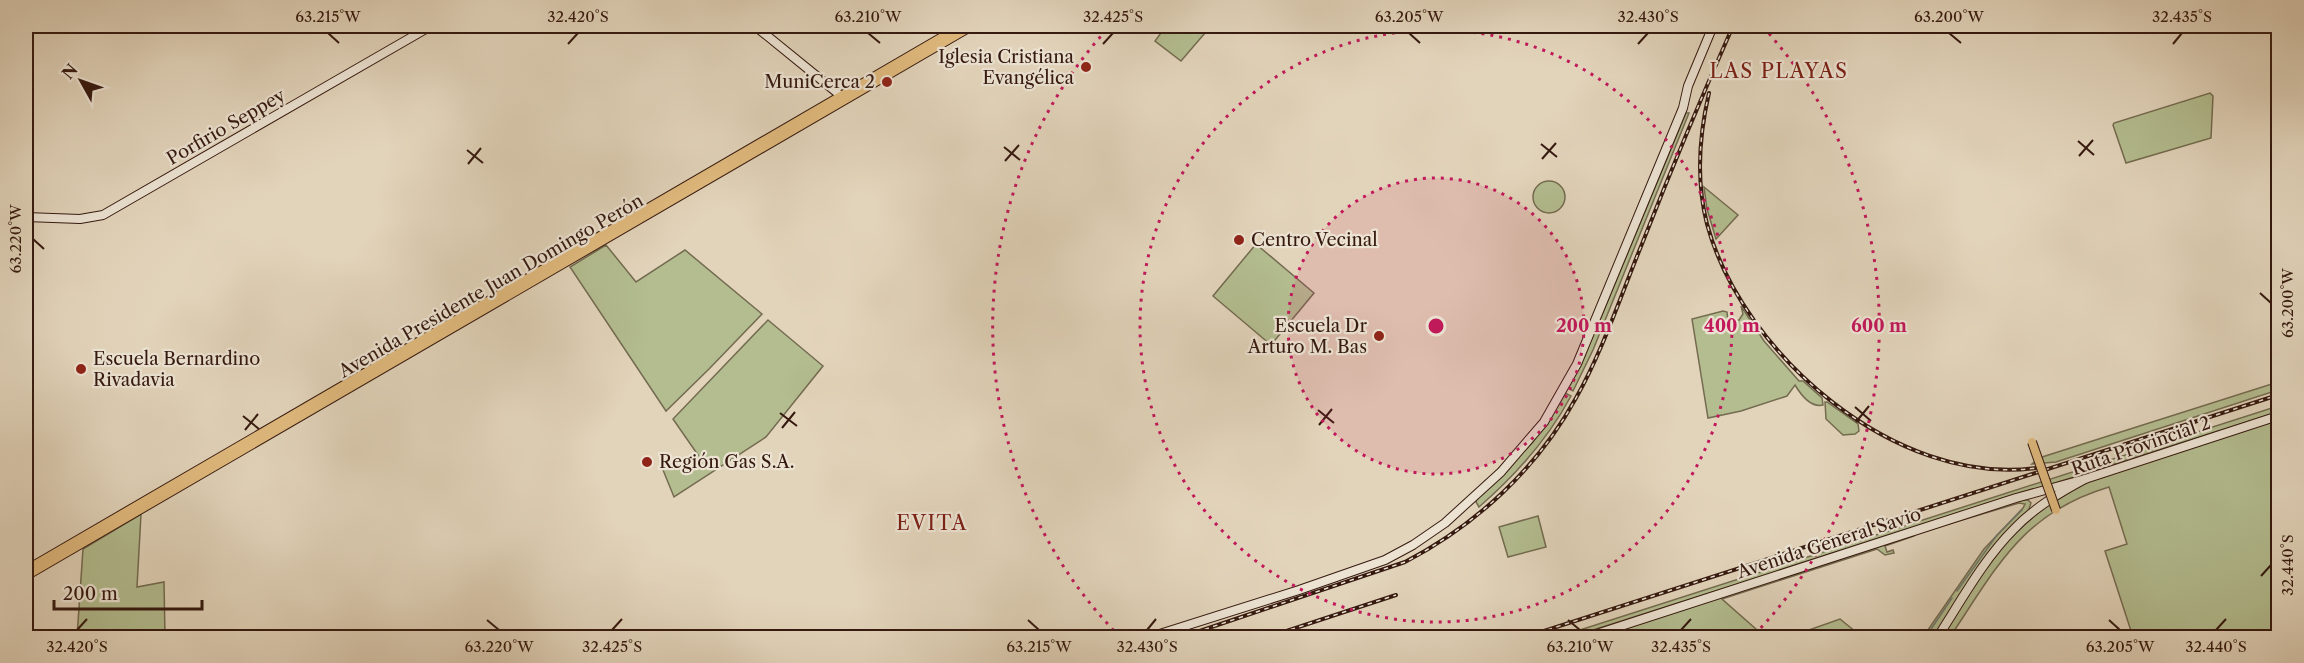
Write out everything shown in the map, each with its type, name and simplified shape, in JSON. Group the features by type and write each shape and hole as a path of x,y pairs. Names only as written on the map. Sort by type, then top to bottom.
{"main road":[{"name":"Porfirio Seppey","path":"26,217 80,219 103,215 431,26"},
{"path":"755,26 840,95"},
{"name":"Avenida Presidente Juan Domingo Perón","path":"26,570 961,26"},
{"name":"Avenida Presidente Juan Domingo Perón","path":"26,576 972,26"},
{"path":"1147,638 1278,597 1385,560 1413,545 1445,523 1501,472 1544,422 1577,364 1683,108 1688,86 1713,26"},
{"name":"Ruta Provincial 2","path":"1937,638 1994,553 2014,529 2055,495 2085,478 2278,416"},
{"path":"2032,442 2056,510"},
{"name":"Avenida General Savio","path":"1584,638 2085,478"},
{"path":"2023,496 2034,500 2036,504 2034,511"}],"green space":[{"path":"1166,26 1211,26 1181,61 1155,41"},
{"path":"2210,93 2213,96 2211,138 2126,163 2114,123"},
{"path":"1686,113 1689,113 1593,350 1573,391 1568,388 1597,327"},
{"path":"1549,181 1560,186 1565,197 1560,208 1549,213 1538,208 1533,197 1538,186"},
{"path":"1704,187 1738,215 1716,239 1707,209"},
{"path":"1256,244 1314,293 1271,345 1213,296"},
{"path":"606,245 636,282 685,250 762,314 666,411 570,267"},
{"path":"1741,306 1764,341 1799,381 1803,381 1822,398 1823,405 1810,403 1795,385 1787,396 1741,411 1708,418 1692,319 1723,311 1727,312 1728,321 1739,320 1743,314"},
{"path":"768,320 823,366 766,437 674,497 663,470 698,455 673,419"},
{"path":"2278,382 2278,390 2056,462 2032,464 2039,458"},
{"path":"1565,393 1571,396 1542,442 1506,482 1479,507 1477,499 1533,442"},
{"path":"1825,402 1858,424 1859,431 1855,434 1843,435 1826,419"},
{"path":"2278,406 2278,412 1571,637 1555,638"},
{"path":"2278,418 2278,637 2133,637 2105,551 2127,544 2109,487 2079,498 2033,527 1998,566 1950,637 1940,638 1990,562 2008,539 2033,515 2081,483"},
{"path":"2021,500 2028,500 2031,503 2028,512 1974,576 1933,637 1923,637 1984,549 2025,504 2019,503 1922,532"},
{"path":"141,514 137,587 164,582 165,637 77,637 83,549"},
{"path":"1538,516 1546,547 1508,557 1499,527"},
{"path":"1914,534 1914,536 1885,546 1887,552 1893,550 1894,553 1885,555 1877,549 1722,599 1765,637 1596,638"},
{"path":"1840,619 1862,637 1789,637"}],"waterway":[{"path":"1957,591 1997,535 2022,510"},
{"path":"1925,638 1952,598"}],"railway":[{"path":"1179,638 1405,562 1456,531 1480,513 1523,471 1560,424 1595,361 1675,161 1733,26"},
{"path":"1709,93 1700,158 1701,191 1707,224 1725,273 1753,320 1790,363 1832,402 1880,433 1930,456 1983,468 2036,468"},
{"path":"1522,638 2278,395"},
{"path":"1265,638 1396,595"}],"place":[{"name":"Iglesia Cristiana Evangélica","path":"1086,67"},
{"name":"MuniCerca 2","path":"887,82"},
{"name":"Centro Vecinal","path":"1239,240"},
{"name":"Escuela Dr Arturo M. Bas","path":"1379,336"},
{"name":"Escuela Bernardino Rivadavia","path":"81,369"},
{"name":"Región Gas S.A.","path":"647,462"}],"district":[{"name":"LAS PLAYAS","path":"1779,71"},
{"name":"EVITA","path":"932,523"}]}
